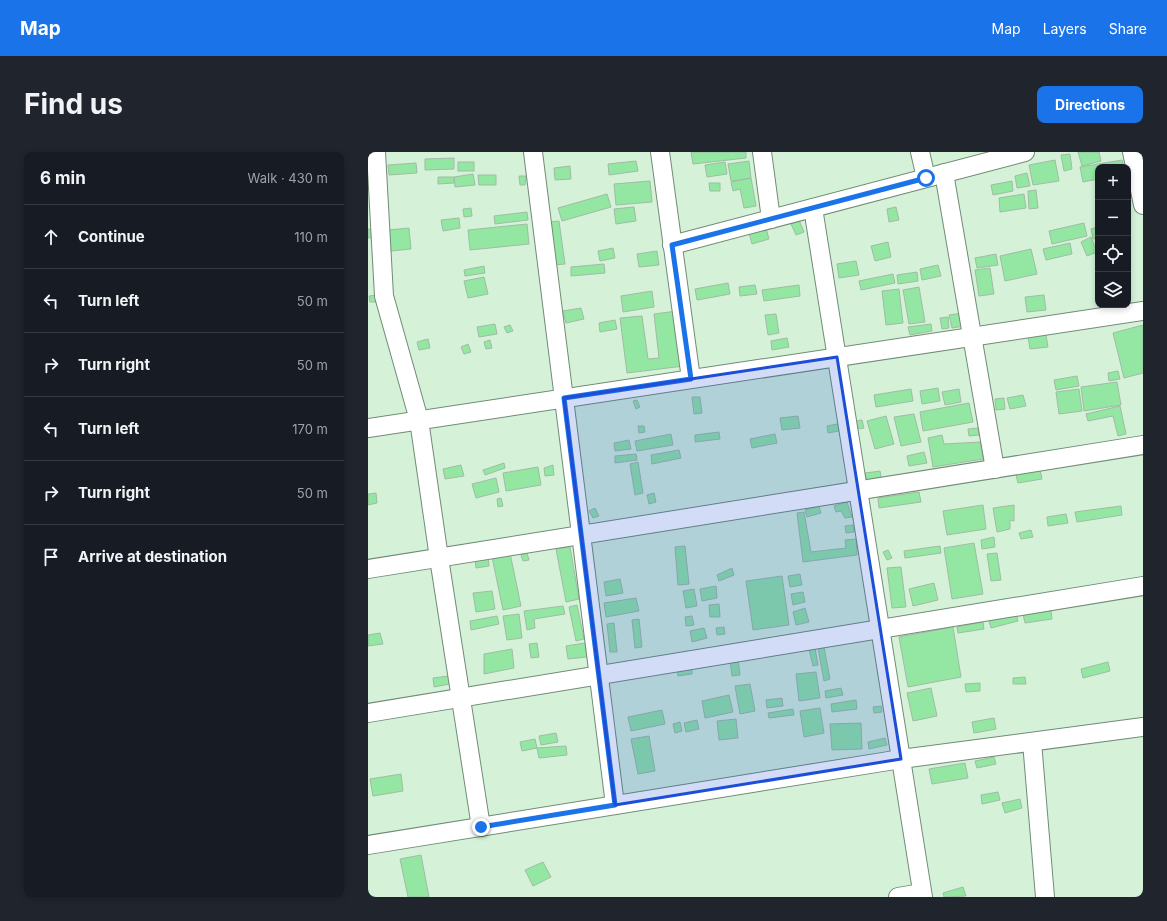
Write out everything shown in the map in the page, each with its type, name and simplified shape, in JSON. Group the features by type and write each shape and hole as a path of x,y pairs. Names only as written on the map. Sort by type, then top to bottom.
{"street":[{"path":"376,152 384,296 419,420 481,827"},
{"path":"533,152 615,805"},
{"path":"660,152 691,379"},
{"path":"762,152 771,219"},
{"path":"920,152 926,178"},
{"path":"672,245 1025,152"},
{"path":"1132,152 1143,205"},
{"path":"944,173 995,469"},
{"path":"813,208 922,895 898,897"},
{"path":"368,428 1143,311"},
{"path":"368,569 1143,445"},
{"path":"368,713 1143,586"},
{"path":"368,845 901,759 1143,728"},
{"path":"1032,742 1045,897"}],"highlighted area":[{"path":"837,357 901,759 615,805 564,398"}],"building":[{"path":"691,152 746,152 746,158 693,164"},
{"path":"1078,152 1099,152 1101,161 1082,166"},
{"path":"1070,154 1072,169 1064,171 1061,155"},
{"path":"454,158 454,169 425,170 425,159"},
{"path":"1055,160 1059,181 1033,185 1029,165"},
{"path":"1122,160 1123,164 1098,164"},
{"path":"636,161 638,171 609,175 608,164"},
{"path":"749,161 751,178 731,181 728,164"},
{"path":"458,162 474,162 474,171 458,171"},
{"path":"725,162 727,174 707,177 705,165"},
{"path":"416,163 417,173 389,175 388,165"},
{"path":"1095,164 1095,180 1083,182 1080,167"},
{"path":"570,166 571,179 555,180 554,168"},
{"path":"1027,173 1030,186 1017,188 1015,176"},
{"path":"473,174 475,185 455,187 454,177"},
{"path":"478,175 496,175 496,185 479,185"},
{"path":"519,176 526,176 525,185 520,185"},
{"path":"438,177 454,177 454,183 438,184"},
{"path":"751,178 756,206 744,208 740,189 733,191 731,182"},
{"path":"650,181 652,202 616,205 614,184"},
{"path":"1012,181 1013,191 993,195 991,185"},
{"path":"709,183 720,183 720,191 710,191"},
{"path":"1036,190 1038,208 1029,209 1028,191"},
{"path":"607,194 611,207 562,221 558,208"},
{"path":"1024,194 1026,208 1000,212 999,198"},
{"path":"634,207 636,221 616,224 614,209"},
{"path":"896,207 899,220 889,222 887,209"},
{"path":"471,208 472,216 464,217 463,209"},
{"path":"527,212 528,220 495,224 494,216"},
{"path":"459,218 460,228 443,231 441,220"},
{"path":"799,220 804,232 796,235 791,224"},
{"path":"559,221 565,264 553,265 548,222"},
{"path":"1084,223 1087,236 1052,244 1049,231"},
{"path":"527,224 529,244 470,250 468,230"},
{"path":"409,228 411,249 391,251 388,230"},
{"path":"766,228 769,239 752,244 749,233"},
{"path":"1095,228 1095,239 1093,239 1091,229"},
{"path":"368,229 371,229 371,238 368,238"},
{"path":"1091,237 1095,247 1095,253 1087,256 1081,242"},
{"path":"888,242 891,257 875,261 871,246"},
{"path":"1070,243 1072,254 1046,260 1043,249"},
{"path":"613,248 615,258 600,261 598,251"},
{"path":"1031,249 1037,274 1005,281 1000,256"},
{"path":"657,251 659,265 639,267 637,254"},
{"path":"996,254 998,265 977,268 975,258"},
{"path":"856,261 859,275 839,278 837,264"},
{"path":"604,264 605,273 571,276 571,267"},
{"path":"938,265 941,276 922,280 920,269"},
{"path":"484,266 485,273 465,276 464,270"},
{"path":"990,268 994,294 979,296 975,270"},
{"path":"917,272 918,281 898,284 897,275"},
{"path":"893,274 895,283 861,290 859,281"},
{"path":"484,277 488,294 468,298 464,281"},
{"path":"728,283 730,294 697,300 695,289"},
{"path":"755,285 757,294 740,296 739,287"},
{"path":"799,285 800,296 764,301 762,290"},
{"path":"919,287 925,322 909,324 903,290"},
{"path":"899,289 903,323 886,325 882,291"},
{"path":"652,291 654,307 623,312 621,296"},
{"path":"376,295 377,302 370,302 369,296"},
{"path":"1044,295 1046,310 1027,312 1025,297"},
{"path":"581,308 584,319 566,323 563,311"},
{"path":"677,311 684,366 627,373 620,318 642,316 648,359 659,358 654,314"},
{"path":"963,313 965,326 952,328 949,315"},
{"path":"776,314 779,333 768,335 765,315"},
{"path":"948,317 949,328 942,329 940,318"},
{"path":"615,320 617,329 600,332 599,323"},
{"path":"495,324 497,334 479,337 477,327"},
{"path":"931,324 932,331 910,335 908,327"},
{"path":"510,325 513,331 507,333 504,327"},
{"path":"1143,325 1143,373 1124,378 1113,333"},
{"path":"1045,329 1048,347 1030,349 1027,331"},
{"path":"787,338 789,347 772,350 771,341"},
{"path":"428,339 430,348 419,350 417,342"},
{"path":"490,340 492,348 486,349 484,342"},
{"path":"468,344 471,352 464,354 461,347"},
{"path":"1118,371 1120,379 1109,381 1108,373"},
{"path":"1077,376 1079,386 1056,390 1054,380"},
{"path":"1117,382 1121,405 1084,411 1081,387"},
{"path":"938,388 940,401 922,404 920,391"},
{"path":"911,389 913,401 876,407 874,395"},
{"path":"959,389 961,402 945,405 942,392"},
{"path":"1079,389 1082,411 1059,414 1056,392"},
{"path":"1023,395 1026,406 1010,409 1007,398"},
{"path":"692,397 700,397 702,413 694,414"},
{"path":"1004,398 1005,409 996,410 995,399"},
{"path":"637,400 640,407 636,409 633,401"},
{"path":"969,403 973,422 923,431 920,412"},
{"path":"1120,406 1126,434 1118,436 1113,416 1088,421 1086,414"},
{"path":"914,414 921,442 901,446 894,417"},
{"path":"798,416 800,428 782,430 780,418"},
{"path":"886,416 894,444 875,449 867,421"},
{"path":"862,420 864,428 859,429 856,421"},
{"path":"842,423 844,430 828,433 827,426"},
{"path":"638,426 644,426 645,432 639,433"},
{"path":"978,428 979,435 969,436 968,429"},
{"path":"719,432 720,439 695,442 695,435"},
{"path":"671,434 673,445 637,451 635,441"},
{"path":"775,434 777,443 752,448 750,439"},
{"path":"942,435 944,444 980,442 983,459 933,467 928,438"},
{"path":"629,440 631,449 615,451 614,443"},
{"path":"679,450 681,458 652,464 651,455"},
{"path":"924,452 927,463 909,466 907,456"},
{"path":"636,454 637,460 615,463 615,456"},
{"path":"638,462 643,493 635,495 630,464"},
{"path":"504,463 505,468 485,475 483,470"},
{"path":"461,465 464,476 445,479 443,469"},
{"path":"553,465 554,475 545,476 544,468"},
{"path":"538,467 541,485 506,491 503,473"},
{"path":"1040,470 1042,479 1018,483 1016,475"},
{"path":"880,471 882,481 867,483 865,473"},
{"path":"496,478 499,492 476,498 472,484"},
{"path":"919,492 921,502 879,508 878,498"},
{"path":"376,493 377,503 368,505 368,494"},
{"path":"654,493 656,502 649,504 647,495"},
{"path":"501,498 503,506 498,507 497,499"},
{"path":"847,502 852,517 845,518 841,511 836,512 834,506"},
{"path":"983,505 986,529 947,535 943,511"},
{"path":"1014,505 1014,521 1010,520 1010,529 997,532 993,508"},
{"path":"819,506 821,513 807,517 805,510"},
{"path":"1121,506 1122,515 1077,522 1075,512"},
{"path":"595,508 599,516 593,518 589,511"},
{"path":"804,512 811,552 846,548 845,540 856,539 857,555 803,562 797,513"},
{"path":"1066,514 1068,523 1048,526 1047,517"},
{"path":"853,525 854,532 846,533 845,526"},
{"path":"1031,530 1033,537 1021,539 1019,533"},
{"path":"994,537 995,547 982,549 981,540"},
{"path":"974,543 983,594 952,599 944,548"},
{"path":"685,546 689,584 678,585 675,547"},
{"path":"940,546 941,553 905,558 904,551"},
{"path":"570,547 579,599 566,602 556,549"},
{"path":"888,550 892,558 887,560 883,552"},
{"path":"510,553 521,606 503,610 492,557"},
{"path":"527,553 529,560 523,561 521,555"},
{"path":"997,553 1001,580 991,581 987,554"},
{"path":"488,557 489,566 476,568 475,559"},
{"path":"901,567 906,607 892,608 887,568"},
{"path":"732,568 734,575 719,581 717,575"},
{"path":"800,574 802,585 790,587 788,576"},
{"path":"782,576 789,625 753,630 746,581"},
{"path":"620,579 623,593 606,596 604,582"},
{"path":"934,583 938,600 913,606 909,589"},
{"path":"716,586 717,598 702,601 700,589"},
{"path":"694,589 697,606 686,608 683,591"},
{"path":"492,591 495,609 476,612 473,593"},
{"path":"803,592 805,602 793,605 791,594"},
{"path":"636,598 639,611 606,617 604,603"},
{"path":"719,604 720,617 710,617 709,605"},
{"path":"577,605 584,639 576,641 569,607"},
{"path":"563,606 565,614 534,619 535,628 527,630 524,611"},
{"path":"805,608 809,622 796,625 793,612"},
{"path":"1051,611 1052,619 1025,623 1023,614"},
{"path":"519,614 522,638 507,640 503,616"},
{"path":"1016,614 1018,621 991,628 989,621"},
{"path":"497,616 499,624 471,630 470,621"},
{"path":"692,616 694,625 686,626 685,617"},
{"path":"639,619 642,647 635,648 632,620"},
{"path":"983,622 984,629 958,633 957,627"},
{"path":"614,623 617,652 610,652 607,624"},
{"path":"724,627 725,634 717,635 716,628"},
{"path":"953,627 961,677 908,687 899,637"},
{"path":"704,628 707,638 692,642 690,631"},
{"path":"380,633 383,644 368,646 368,635"},
{"path":"537,643 539,657 531,658 529,644"},
{"path":"585,643 587,657 568,659 566,646"},
{"path":"824,647 830,679 824,681 818,648"},
{"path":"815,648 818,665 813,666 809,649"},
{"path":"512,649 514,668 484,674 484,654"},
{"path":"738,659 740,675 732,676 730,660"},
{"path":"1108,662 1110,671 1083,678 1081,669"},
{"path":"692,666 692,674 678,676 677,668"},
{"path":"816,672 820,698 799,701 796,674"},
{"path":"448,676 450,684 434,687 433,678"},
{"path":"1025,677 1026,684 1013,684 1013,678"},
{"path":"980,683 980,691 966,692 965,684"},
{"path":"750,684 755,711 740,714 735,686"},
{"path":"841,688 843,695 826,698 825,691"},
{"path":"931,688 937,716 913,721 907,693"},
{"path":"729,695 733,712 705,718 702,701"},
{"path":"782,698 783,706 767,708 766,700"},
{"path":"856,700 857,709 832,712 831,704"},
{"path":"881,706 882,712 874,713 873,707"},
{"path":"820,708 824,733 804,737 800,711"},
{"path":"793,709 794,715 769,718 768,713"},
{"path":"662,710 665,724 631,731 628,717"},
{"path":"994,718 996,729 974,733 972,722"},
{"path":"736,719 738,738 719,740 717,721"},
{"path":"697,720 699,729 686,732 684,723"},
{"path":"680,722 682,731 675,733 673,724"},
{"path":"861,723 862,749 832,750 830,724"},
{"path":"556,733 558,742 541,745 539,736"},
{"path":"649,736 655,771 638,774 631,739"},
{"path":"885,738 887,745 869,749 868,742"},
{"path":"535,739 537,748 522,751 520,742"},
{"path":"566,746 567,755 539,758 537,748"},
{"path":"994,757 996,764 977,768 975,761"},
{"path":"965,763 968,778 932,784 929,769"},
{"path":"401,774 403,791 373,796 370,779"},
{"path":"998,792 1000,800 982,804 981,795"},
{"path":"1020,799 1022,808 1005,813 1002,803"},
{"path":"421,855 429,897 408,897 400,859"},
{"path":"543,862 551,877 533,886 525,870"},
{"path":"963,887 966,896 944,897 943,893"}],"route":[{"path":"481,827 615,805 564,398 691,379 672,245 926,178"}]}
